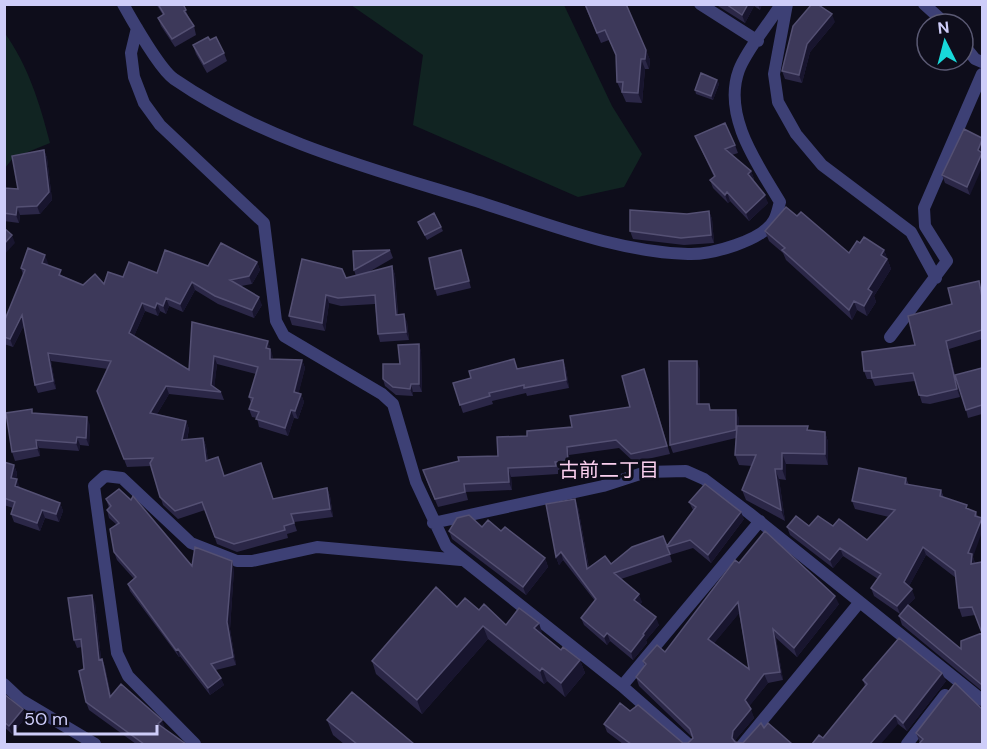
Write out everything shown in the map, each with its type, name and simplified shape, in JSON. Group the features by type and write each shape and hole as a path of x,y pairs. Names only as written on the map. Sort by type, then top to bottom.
{"street":[{"path":"123,4 172,77 229,110 322,154 589,237 631,248 690,254 729,247 755,237 773,222 780,202 749,148 734,105 739,69 781,4"},
{"path":"700,4 758,41"},
{"path":"787,4 774,74 778,102 796,134 822,165 911,232 936,278"},
{"path":"137,28 131,53 134,77 144,103 160,125 264,223 276,321 284,336 382,394 393,404 416,482 433,523 446,546 622,686 688,744"},
{"path":"890,337 947,261 925,226 924,208 982,74"},
{"path":"433,523 603,486 646,472 686,471 704,479 760,521 982,700"},
{"path":"195,744 128,676 117,653 94,486 105,476 122,478 191,543 237,561 252,561 317,546 462,560"},
{"path":"622,686 760,521"},
{"path":"744,744 859,603"},
{"path":"907,744 957,680"},
{"path":"4,684 21,700 95,744"}],"green space":[{"path":"351,5 564,5 612,106 642,154 624,187 578,197 413,125 423,55"},
{"path":"4,32 20,58 32,85 50,143 13,158 5,168"}],"building":[{"path":"158,4 183,4 186,10 184,11 194,26 172,39 158,18 164,14"},
{"path":"585,4 626,4 646,50 645,59 641,59 638,93 622,92 623,82 617,82 616,55 605,30 597,33"},
{"path":"726,4 748,4 742,15"},
{"path":"812,4 817,4 832,14 807,44 799,75 782,71 793,26"},
{"path":"208,37 210,40 216,37 224,53 204,64 193,45"},
{"path":"701,73 717,80 711,96 695,90"},
{"path":"725,123 735,145 725,149 751,171 748,174 765,195 746,213 727,192 725,195 710,180 715,176 695,136"},
{"path":"964,129 982,138 978,150 982,153 967,187 942,175"},
{"path":"44,150 49,192 37,206 17,207 16,215 4,213 4,188 18,189 12,156"},
{"path":"786,207 797,216 801,212 849,253 857,241 860,243 864,237 884,250 881,255 887,259 868,289 872,292 864,306 854,301 849,310 782,250 785,248 765,231"},
{"path":"630,210 687,214 709,211 711,235 681,238 630,231"},
{"path":"434,213 441,227 425,235 418,222"},
{"path":"4,228 12,235 4,244"},
{"path":"221,243 257,262 249,276 230,280 259,297 252,310 215,296 192,282 180,304 166,298 163,306 157,303 155,308 142,303 129,333 189,370 192,322 268,341 266,348 270,349 270,359 302,360 294,392 301,394 295,411 291,410 285,428 256,419 259,412 249,409 253,398 249,397 258,367 214,356 211,385 221,392 166,386 150,413 186,421 182,440 203,438 206,461 218,457 224,476 261,463 273,499 327,488 330,509 291,514 294,523 284,526 285,530 234,544 215,537 202,502 175,511 160,497 150,463 153,458 124,459 97,391 111,361 48,353 53,381 35,385 22,315 10,339 4,337 4,322 25,270 21,268 28,248 45,255 42,263 61,270 59,275 83,285 95,274 104,284 108,272 123,277 129,262 157,273 165,250 208,266"},
{"path":"390,250 354,270 353,251"},
{"path":"461,250 469,281 435,289 429,258"},
{"path":"302,259 342,269 346,278 392,266 396,315 404,314 406,332 378,334 375,295 338,298 326,295 322,323 289,316"},
{"path":"979,281 982,297 982,330 946,341 957,389 927,396 919,395 913,373 872,378 871,371 864,371 862,352 915,345 908,316 952,304 948,288"},
{"path":"419,344 419,384 411,384 410,389 393,387 383,379 383,364 400,364 398,345"},
{"path":"514,359 517,369 563,360 566,380 524,388 524,385 489,393 490,396 460,405 453,383 471,378 469,371"},
{"path":"669,361 697,361 697,404 709,404 710,410 736,410 736,430 670,445"},
{"path":"982,368 982,405 966,410 955,375"},
{"path":"644,369 667,446 631,454 616,440 567,447 568,461 555,462 556,466 508,468 509,482 464,484 465,492 435,499 423,470 459,461 458,457 498,456 497,437 527,436 527,431 572,427 570,416 630,407 622,376"},
{"path":"32,409 32,413 87,417 86,438 77,437 76,443 36,440 37,448 12,452 6,413"},
{"path":"737,426 808,426 807,430 825,432 825,454 782,453 782,469 775,469 781,510 742,490 756,455 735,455"},
{"path":"4,462 14,465 11,478 17,479 15,486 60,503 56,514 42,510 37,523 11,514 15,502 4,498"},
{"path":"859,468 906,478 905,484 941,490 940,496 967,505 966,508 976,512 975,516 982,518 968,553 972,554 971,564 982,562 982,633 972,607 959,608 955,571 923,547 904,582 912,589 897,606 871,588 881,574 840,548 830,560 787,527 796,516 809,526 818,516 833,526 839,519 867,540 895,510 852,501"},
{"path":"705,484 741,512 708,555 690,540 667,547 670,554 614,573 639,594 634,600 656,617 631,652 607,633 604,637 581,618 596,599 561,552 556,557 546,504 575,499 587,569 605,556 611,564 632,547 663,536 667,546 696,507 689,502"},
{"path":"119,489 131,500 133,496 192,566 195,547 232,561 227,622 233,657 211,664 221,678 208,688 178,649 176,650 128,584 136,577 114,552 110,529 119,523 107,510 111,506 106,499"},
{"path":"469,515 482,527 488,520 501,531 505,527 545,558 523,587 449,531 457,518"},
{"path":"765,531 835,596 794,648 773,629 780,672 764,674 745,700 751,709 733,731 732,738 735,742 743,743 761,723 764,728 768,723 792,744 631,744 604,724 620,703 630,711 638,705 683,743 688,743 693,738 690,729 636,677 646,664 643,661 657,645 665,652 735,560 739,563","holes":["738,602 749,669 708,639"]},
{"path":"436,587 457,607 465,598 479,610 484,604 506,625 519,608 539,623 534,628 561,650 563,647 580,660 561,683 542,668 540,671 483,626 417,700 372,661"},
{"path":"92,595 99,660 102,659 110,697 121,684 162,720 158,724 186,744 144,744 86,702 79,671 84,669 81,639 74,640 68,598"},
{"path":"908,605 961,649 961,641 982,633 982,685 899,616"},
{"path":"899,638 942,673 903,723 895,715 870,744 812,744 819,735 823,738 867,684 863,680"},
{"path":"955,683 982,709 982,744 919,744 923,739 916,733"},
{"path":"352,692 414,744 357,744 327,720"},
{"path":"4,694 23,709 9,726 4,722"}],"district":[{"name":"古前二丁目","path":"609,470"}]}
